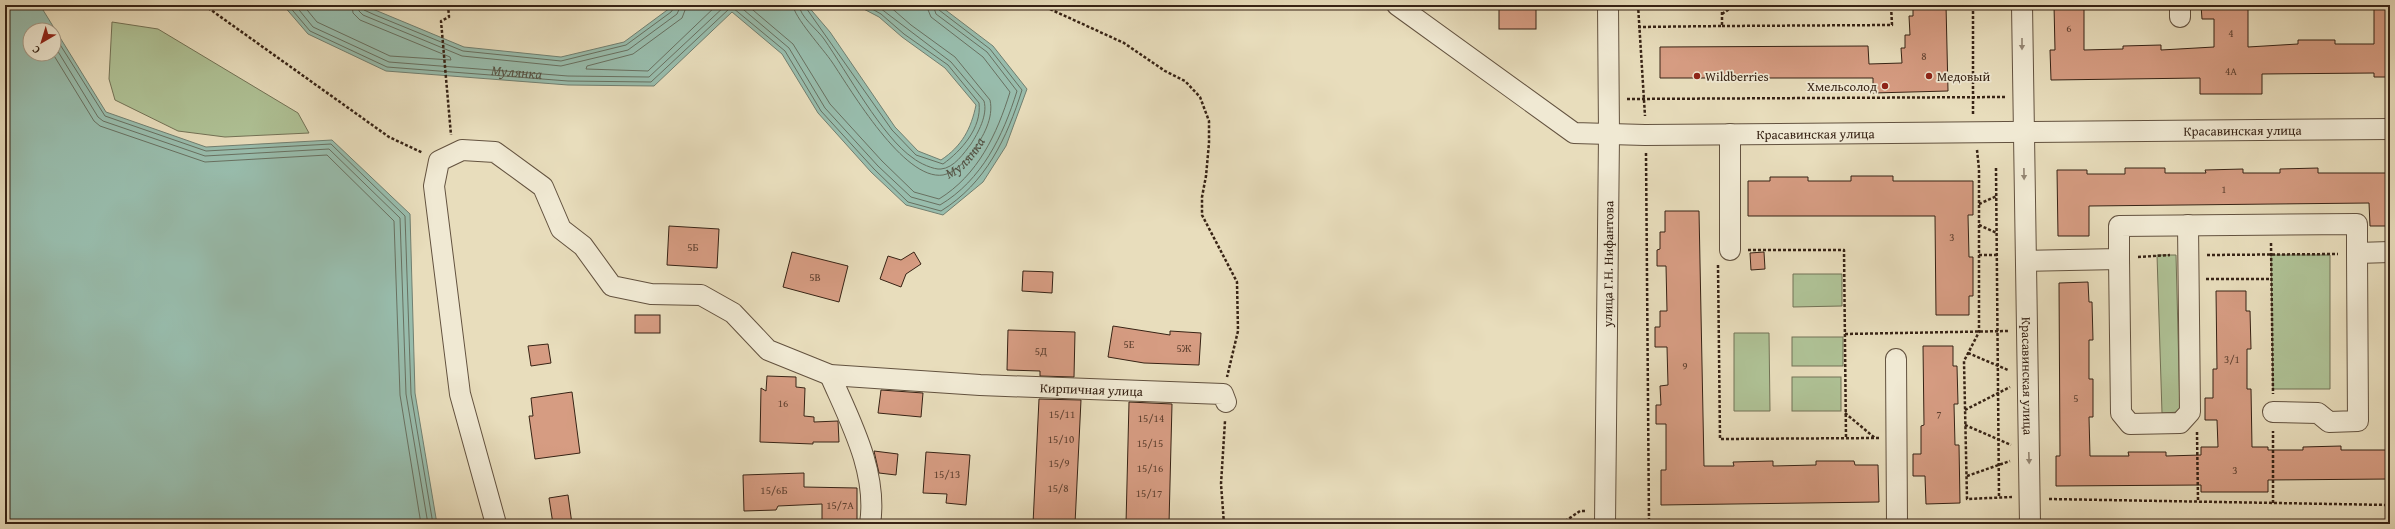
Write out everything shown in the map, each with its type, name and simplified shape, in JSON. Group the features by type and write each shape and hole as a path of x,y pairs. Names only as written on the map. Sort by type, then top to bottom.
{"street":[{"name":"Красавинская улица","path":"1397,5 1574,133 1645,135 2390,129"},
{"name":"улица Г.Н. Нифантова","path":"1605,524 1609,135 1608,5"},
{"name":"Красавинская улица","path":"2022,5 2022,132 2031,499 2030,524"},
{"path":"1730,134 1730,250"},
{"name":"Кирпичная улица","path":"439,161 462,150 495,152 543,187 561,229 583,246 612,286 651,294 701,295 733,313 768,350 830,374 980,385 1224,398"},
{"path":"439,161 434,186 460,394 496,524"},
{"path":"2188,224 2190,412 2180,423 2130,424 2122,413 2118,226 2188,224 2357,224 2358,421 2329,422 2318,413 2273,412"},
{"path":"2357,253 2390,252"},
{"path":"2026,261 2119,259"},
{"path":"1896,360 1897,524"},
{"path":"830,374 860,445 870,483 870,524"}],"path":[{"path":"204,5 389,137 439,161"},
{"path":"448,5 448,17 441,21 451,138"},
{"path":"1041,5 1124,43 1165,71 1185,81 1200,97 1209,121 1209,143 1206,176 1202,197 1202,215 1237,282 1238,331 1228,375 1222,387 1224,398 1221,484 1224,524"},
{"path":"1638,5 1638,27 1646,100 1648,524"},
{"path":"1722,5 1722,26"},
{"path":"1722,14 1735,5"},
{"path":"1638,27 1892,24 1892,5"},
{"path":"1973,5 1974,132 1979,169 1979,332 1964,361 1967,499 1999,496 2031,499 2390,505"},
{"path":"1608,98 1646,100 2022,97"},
{"path":"1996,168 1999,496"},
{"path":"1979,204 1997,196"},
{"path":"2271,224 2273,503"},
{"path":"1979,225 1997,233"},
{"path":"1846,438 1844,250 1718,250 1720,439 1896,438"},
{"path":"2119,259 2158,255 2357,253"},
{"path":"1979,255 1997,255"},
{"path":"2203,279 2271,279"},
{"path":"1845,334 2027,331"},
{"path":"1968,353 2028,378"},
{"path":"1965,410 2028,378"},
{"path":"1845,413 1875,438"},
{"path":"1965,425 2029,454"},
{"path":"1967,476 2029,454"},
{"path":"1560,524 1580,511"}],"shaded area":[{"path":"1729,5 1867,5 1867,6 1729,7"},
{"path":"112,22 158,29 298,113 309,133 225,137 178,131 115,100 109,79"},
{"path":"2157,255 2176,255 2180,412 2162,413"},
{"path":"2271,255 2330,255 2330,389 2273,389"},
{"path":"1793,274 1842,274 1842,306 1793,307"},
{"path":"1734,333 1769,333 1770,411 1734,411"},
{"path":"1792,337 1843,337 1843,366 1792,366"},
{"path":"1792,377 1841,377 1841,411 1792,411"}],"water":[{"path":"5,5 48,5 43,10 50,22 22,22 22,62 62,62 62,41 106,112 206,147 332,140 410,214 415,393 437,524 5,524"},
{"name":"Мулянка","path":"283,5 363,5 464,47 561,57 624,42 674,5 807,5 830,32 895,127 918,151 941,160 960,143 971,122 976,105 945,68 902,37 879,17 856,5 939,5 993,46 1027,89 1006,146 983,182 943,215 906,205 871,172 818,113 782,54 732,12 654,86 568,85 386,71 308,34"}],"building":[{"path":"1499,5 1536,5 1536,29 1499,29"},
{"path":"1913,5 1946,5 1948,91 1873,93 1873,78 1660,78 1660,47 1868,46 1869,64 1902,63 1901,48 1905,48 1905,35 1910,35 1909,16 1913,16"},
{"path":"2054,5 2084,5 2084,50 2123,49 2123,46 2161,45 2161,50 2214,47 2214,19 2202,19 2201,5 2248,5 2248,47 2298,44 2298,40 2335,40 2335,44 2374,44 2374,5 2390,5 2390,77 2374,77 2374,73 2262,74 2262,94 2200,94 2200,78 2051,80 2050,50 2055,50"},
{"path":"2125,168 2165,168 2165,173 2206,173 2205,170 2243,169 2243,173 2280,173 2280,169 2318,168 2318,173 2390,173 2390,226 2370,226 2369,203 2089,206 2089,236 2058,236 2057,170 2087,170 2087,174 2125,174"},
{"path":"1851,176 1893,176 1893,181 1973,181 1973,215 1968,215 1969,257 1973,257 1973,296 1969,296 1969,315 1936,315 1935,216 1748,216 1748,181 1770,181 1770,177 1808,177 1808,181 1851,181"},
{"path":"1665,211 1699,211 1704,466 1734,466 1733,462 1773,461 1773,466 1816,465 1816,461 1854,461 1855,465 1878,465 1879,502 1661,505 1661,470 1666,470 1666,424 1656,424 1656,405 1661,405 1660,386 1668,385 1667,347 1655,347 1655,327 1660,327 1660,311 1667,311 1666,266 1657,266 1657,250 1660,249 1660,232 1665,232"},
{"path":"669,226 719,229 717,268 667,265"},
{"path":"792,252 848,266 839,302 783,287"},
{"path":"914,252 921,264 906,274 901,287 880,279 888,256 901,260"},
{"path":"1764,252 1765,269 1751,270 1750,253"},
{"path":"1023,271 1053,272 1052,293 1022,291"},
{"path":"2088,282 2089,302 2092,302 2093,340 2089,340 2089,379 2093,379 2093,417 2089,417 2090,456 2129,456 2128,452 2166,452 2166,456 2201,455 2201,447 2218,447 2217,420 2205,420 2205,398 2213,398 2213,369 2217,369 2216,291 2246,291 2246,311 2250,311 2251,349 2247,349 2247,389 2251,389 2252,447 2268,447 2268,450 2303,450 2303,447 2341,446 2341,450 2390,450 2390,479 2268,480 2268,492 2201,492 2201,485 2056,486 2056,456 2060,456 2059,283"},
{"path":"635,315 660,315 660,333 635,333"},
{"path":"1113,326 1170,335 1170,331 1201,333 1199,365 1144,363 1108,357"},
{"path":"1008,330 1075,332 1074,377 1040,376 1040,371 1007,370"},
{"path":"548,344 551,363 531,366 528,346"},
{"path":"1923,346 1953,346 1953,366 1957,366 1958,404 1954,404 1955,445 1959,445 1960,503 1926,504 1925,476 1913,476 1913,454 1921,454 1921,426 1924,425"},
{"path":"767,376 796,377 796,387 805,388 804,416 814,417 814,422 838,421 839,442 813,442 813,444 760,442 761,388 766,391"},
{"path":"881,390 923,393 921,417 878,413"},
{"path":"572,392 580,453 535,459 529,416 533,416 531,398"},
{"path":"1039,399 1081,400 1075,524 1033,524"},
{"path":"1129,402 1172,404 1169,524 1126,524"},
{"path":"874,451 898,454 896,475 879,473"},
{"path":"926,452 970,455 966,505 946,503 947,494 923,493"},
{"path":"804,473 804,487 857,488 857,524 832,524 832,521 822,521 822,504 778,506 776,510 744,511 743,475"},
{"path":"568,495 572,524 553,524 549,498"}],"place":[{"name":"Wildberries","path":"1697,76"},
{"name":"Медовый","path":"1929,76"},
{"name":"Хмельсолод","path":"1885,86"}]}
